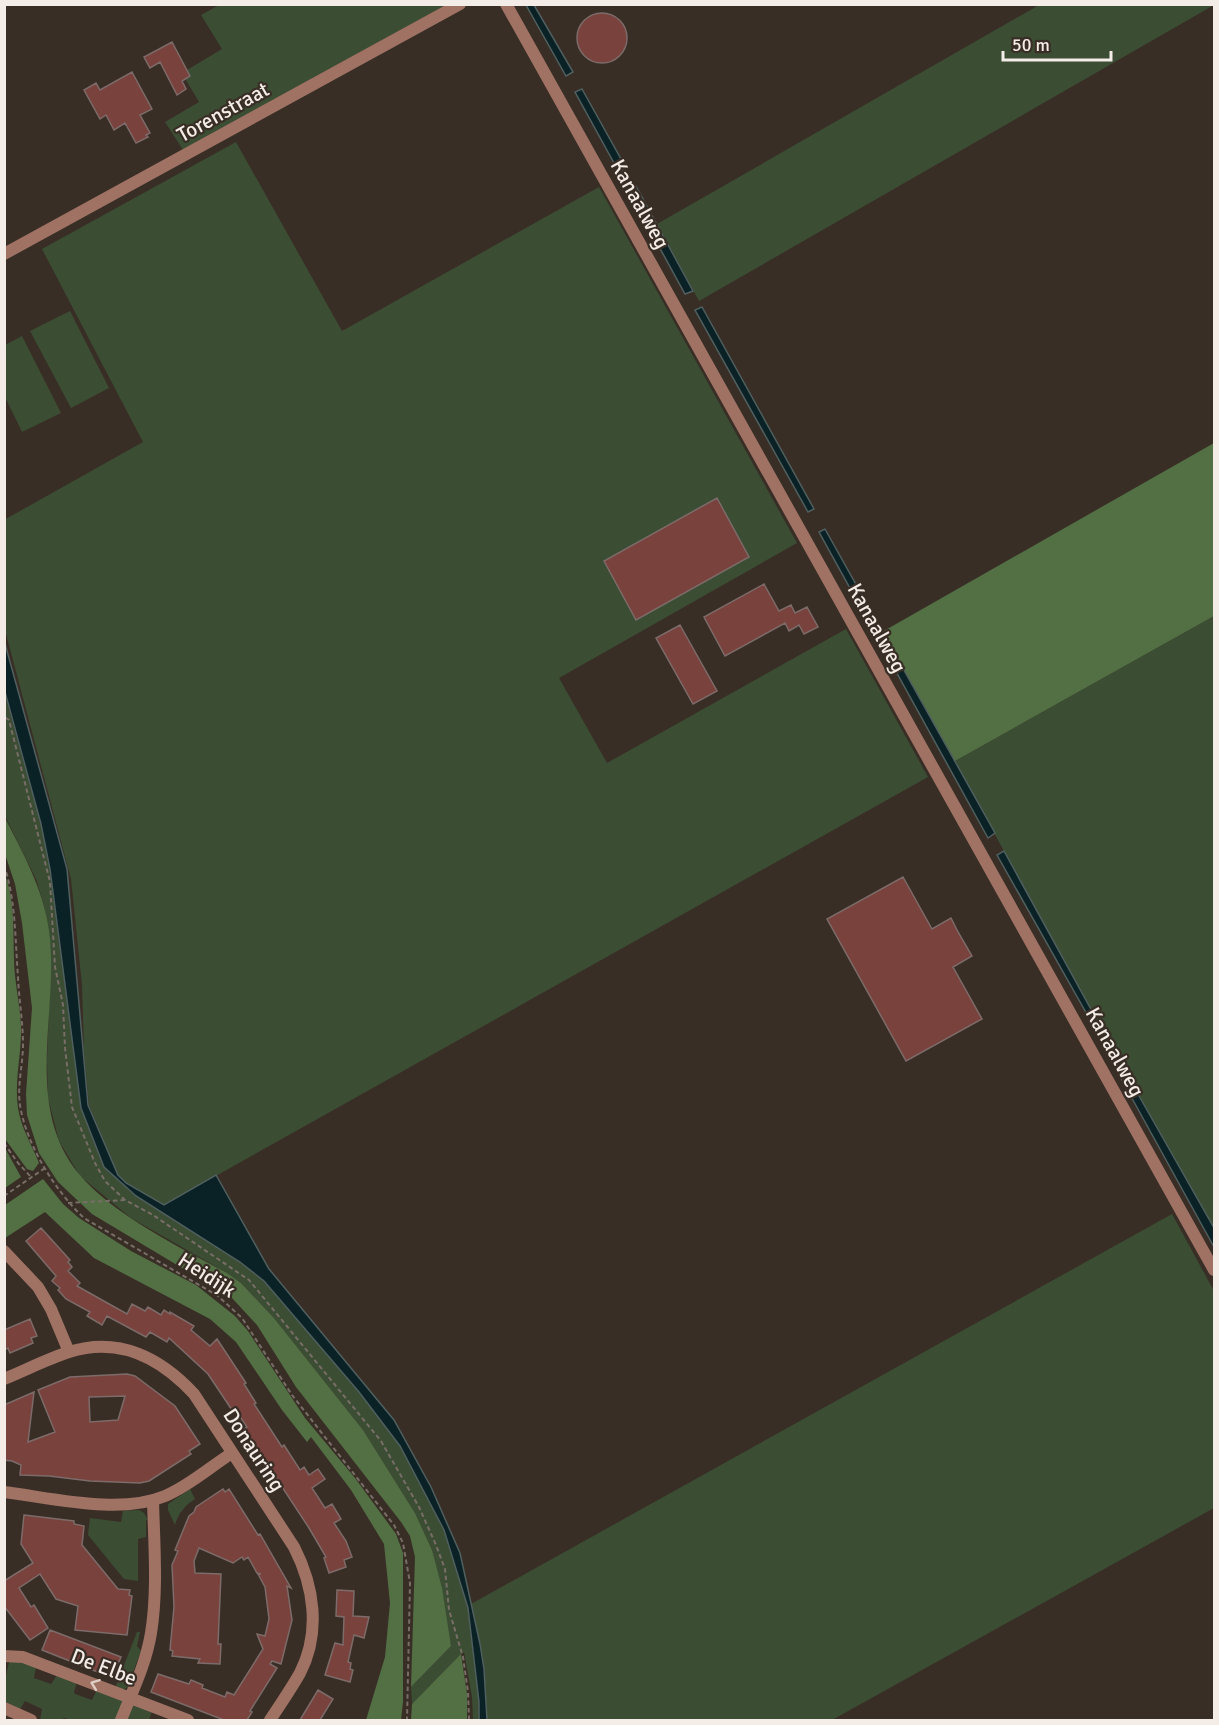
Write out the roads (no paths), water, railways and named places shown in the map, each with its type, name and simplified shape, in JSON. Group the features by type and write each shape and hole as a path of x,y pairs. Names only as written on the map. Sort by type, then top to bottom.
{"street":[{"name":"Torenstraat","path":"4,254 460,4"},
{"name":"Kanaalweg","path":"506,4 1215,1270"},
{"path":"4,1251 38,1287 51,1309 69,1352"},
{"name":"Donauring","path":"4,1379 69,1352 95,1347 116,1348 130,1350 154,1360 179,1377 194,1394 294,1547 305,1568 312,1595 311,1637 306,1660 270,1720"},
{"path":"4,1492 128,1505 153,1500 179,1488 232,1453"},
{"path":"121,1720 146,1654 153,1612 153,1500"},
{"name":"De Elbe","path":"4,1656 23,1657 188,1720"},
{"path":"4,1708 31,1720"}],"water":[{"path":"526,5 534,5 573,72 566,76"},
{"path":"582,89 626,168 619,172 575,92"},
{"path":"636,186 693,291 685,294 628,190"},
{"path":"702,307 814,509 808,512 695,310"},
{"path":"825,529 995,833 988,838 819,532"},
{"path":"4,640 67,869 88,1105 118,1175 126,1183 164,1205 216,1175 269,1269 394,1420 431,1487 460,1553 480,1644 487,1720 479,1720 468,1608 444,1530 400,1446 359,1392 264,1281 240,1262 136,1196 104,1167 81,1108 50,869 41,824 5,692"},
{"path":"1004,851 1093,1013 1088,1016 997,855"},
{"path":"1101,1029 1214,1228 1214,1247 1096,1033"}]}
